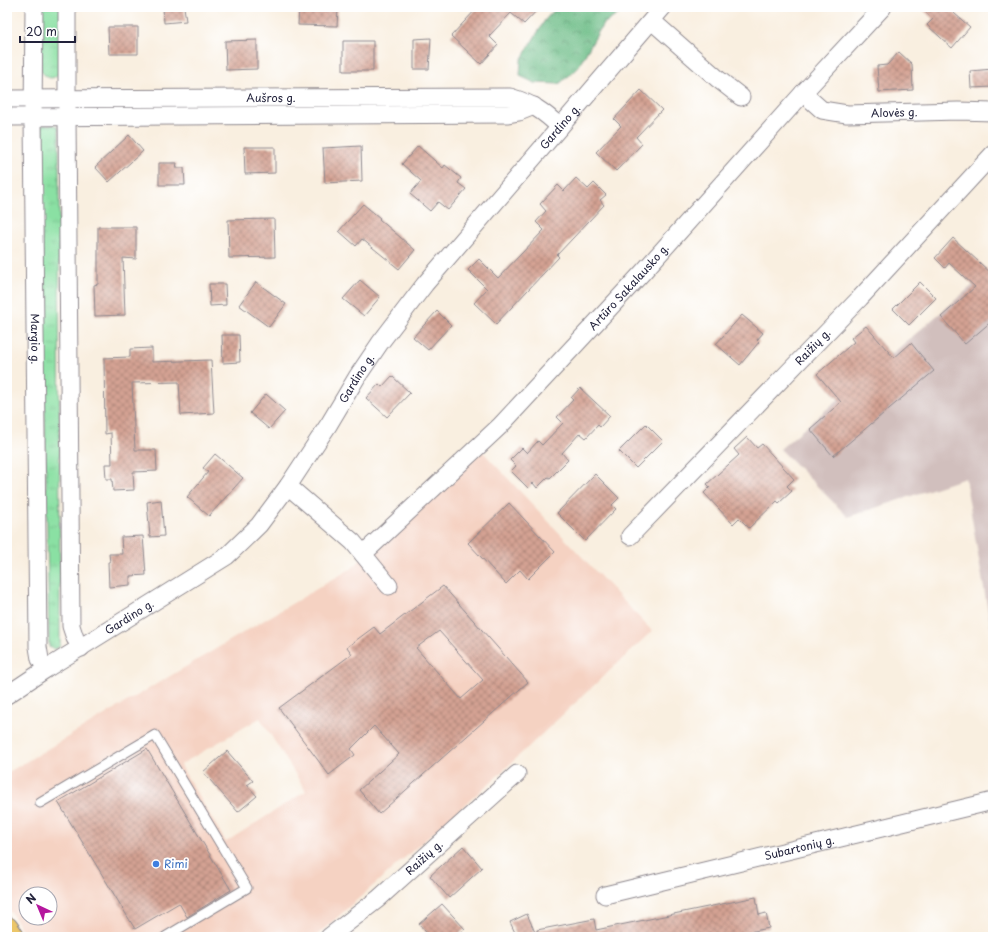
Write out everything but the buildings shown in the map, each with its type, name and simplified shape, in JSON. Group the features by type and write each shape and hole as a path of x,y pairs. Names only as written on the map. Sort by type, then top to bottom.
{"main road":[{"path":"7,928 13,937"}],"street":[{"name":"Margio g.","path":"34,7 33,117 38,647 40,659 46,669"},
{"path":"67,7 71,626 75,638 81,648"},
{"name":"Gardino g.","path":"7,696 46,669 227,556 259,525 288,486 329,424 357,377 425,284 663,7"},
{"name":"Artūro Sakalausko g.","path":"363,554 500,426 643,272 882,7"},
{"path":"652,21 718,79 741,97"},
{"name":"Alovės g.","path":"803,93 822,110 847,114 958,111 993,112"},
{"name":"Aušros g.","path":"7,99 510,97 534,106 545,113 560,127"},
{"name":"Aušros g.","path":"7,117 508,114 519,112 534,106"},
{"name":"Raižių g.","path":"630,536 860,298 993,154"},
{"path":"288,486 353,542 389,586"},
{"name":"Raižių g.","path":"329,937 378,899 517,774"},
{"name":"Subartonių g.","path":"606,895 993,801"}],"lane":[{"path":"40,803 155,735 247,888 165,937"}],"shaded area":[{"path":"993,268 993,641 965,478 848,517 780,449"},
{"path":"482,451 652,631 494,779 315,937 26,937 19,926 58,926 58,886 18,886 18,924 7,906 7,773 352,568","holes":["260,718 306,791 226,842 180,765"]}],"green space":[{"path":"41,7 61,7 61,72 53,78 46,76 41,71"},
{"path":"557,7 630,7 603,24 577,69 559,84 535,83 520,76 521,60 545,20"},
{"path":"42,125 55,125 58,127 59,132 60,645 58,648 54,649 49,647 40,132"}],"place":[{"name":"Rimi","path":"156,864"}]}
